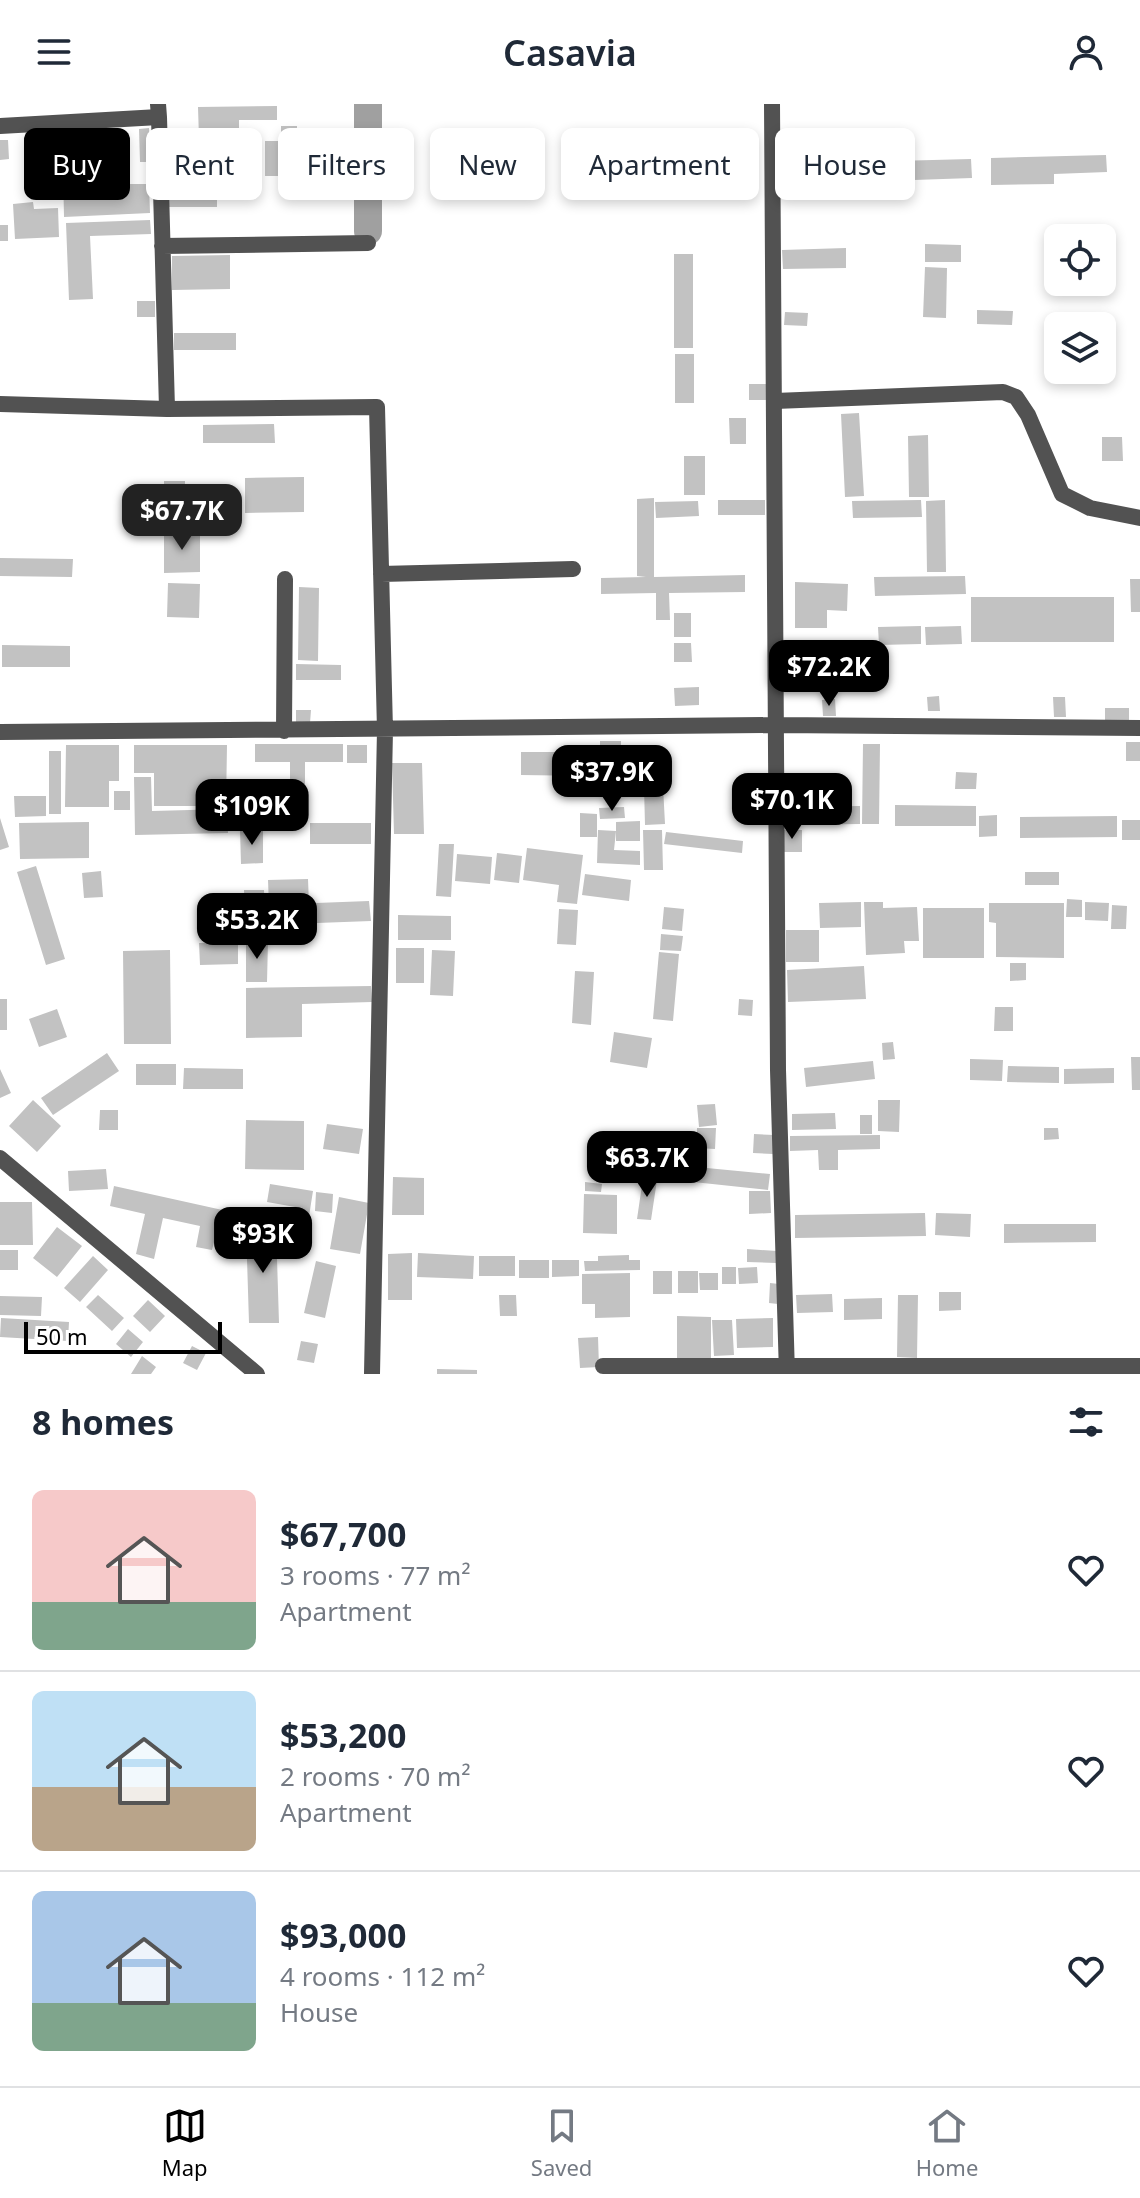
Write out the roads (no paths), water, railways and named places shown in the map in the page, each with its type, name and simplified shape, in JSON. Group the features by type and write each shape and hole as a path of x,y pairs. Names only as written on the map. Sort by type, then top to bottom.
{"street":[{"path":"772,104 778,1070 787,1371"},
{"path":"0,126 159,110 167,409"},
{"path":"162,246 368,243"},
{"path":"775,401 1003,392 1016,397 1028,415 1062,494 1090,508 1140,518"},
{"path":"0,404 167,409 377,407 385,730 372,1374"},
{"path":"381,574 573,569"},
{"path":"284,731 285,579"},
{"path":"0,732 777,725 1140,728"},
{"path":"0,1158 257,1374"},
{"path":"603,1366 787,1371 972,1364 1140,1366"}],"waterway":[{"path":"368,105 368,231"}]}
